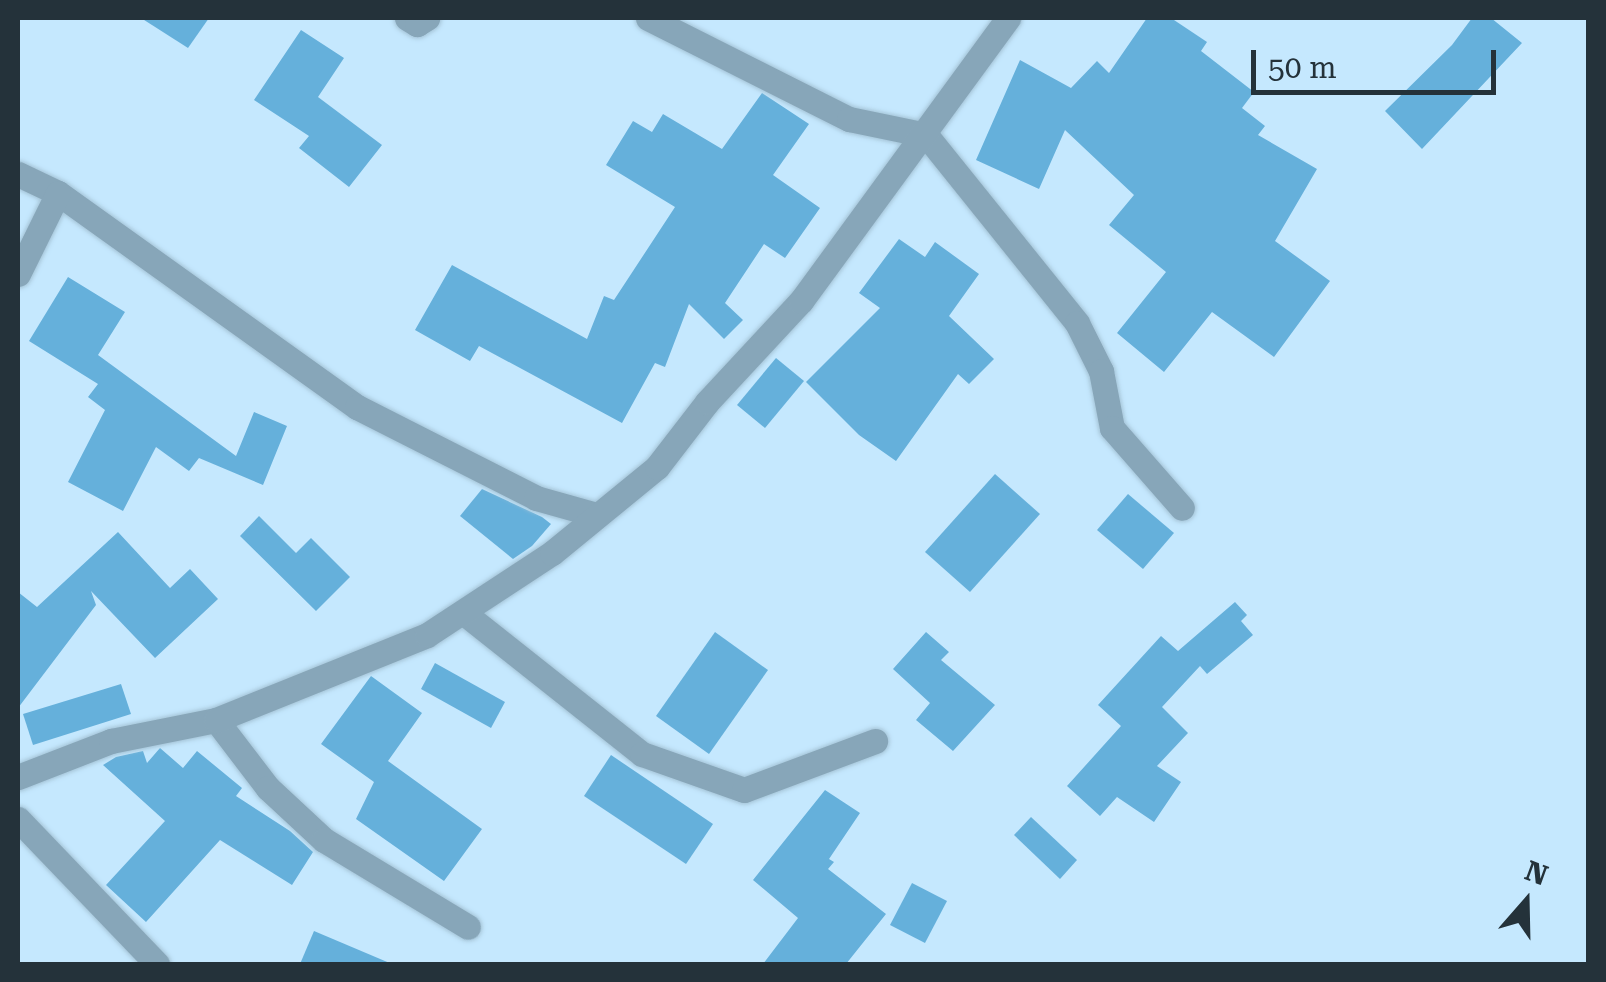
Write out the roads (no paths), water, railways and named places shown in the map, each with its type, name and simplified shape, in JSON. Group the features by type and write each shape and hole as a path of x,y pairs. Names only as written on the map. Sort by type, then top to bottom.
{"street":[{"path":"406,18 417,24 427,18"},
{"path":"648,18 849,119 926,135 1076,323 1100,371 1112,428 1182,508"},
{"path":"18,777 111,741 216,720 427,635 552,553 657,467 707,402 802,301 1008,18"},
{"path":"18,174 58,194 357,407 536,498 597,514"},
{"path":"18,274 58,194"},
{"path":"464,612 642,754 744,790 875,741"},
{"path":"216,720 268,788 324,840 468,926"},
{"path":"18,819 157,964"}]}
